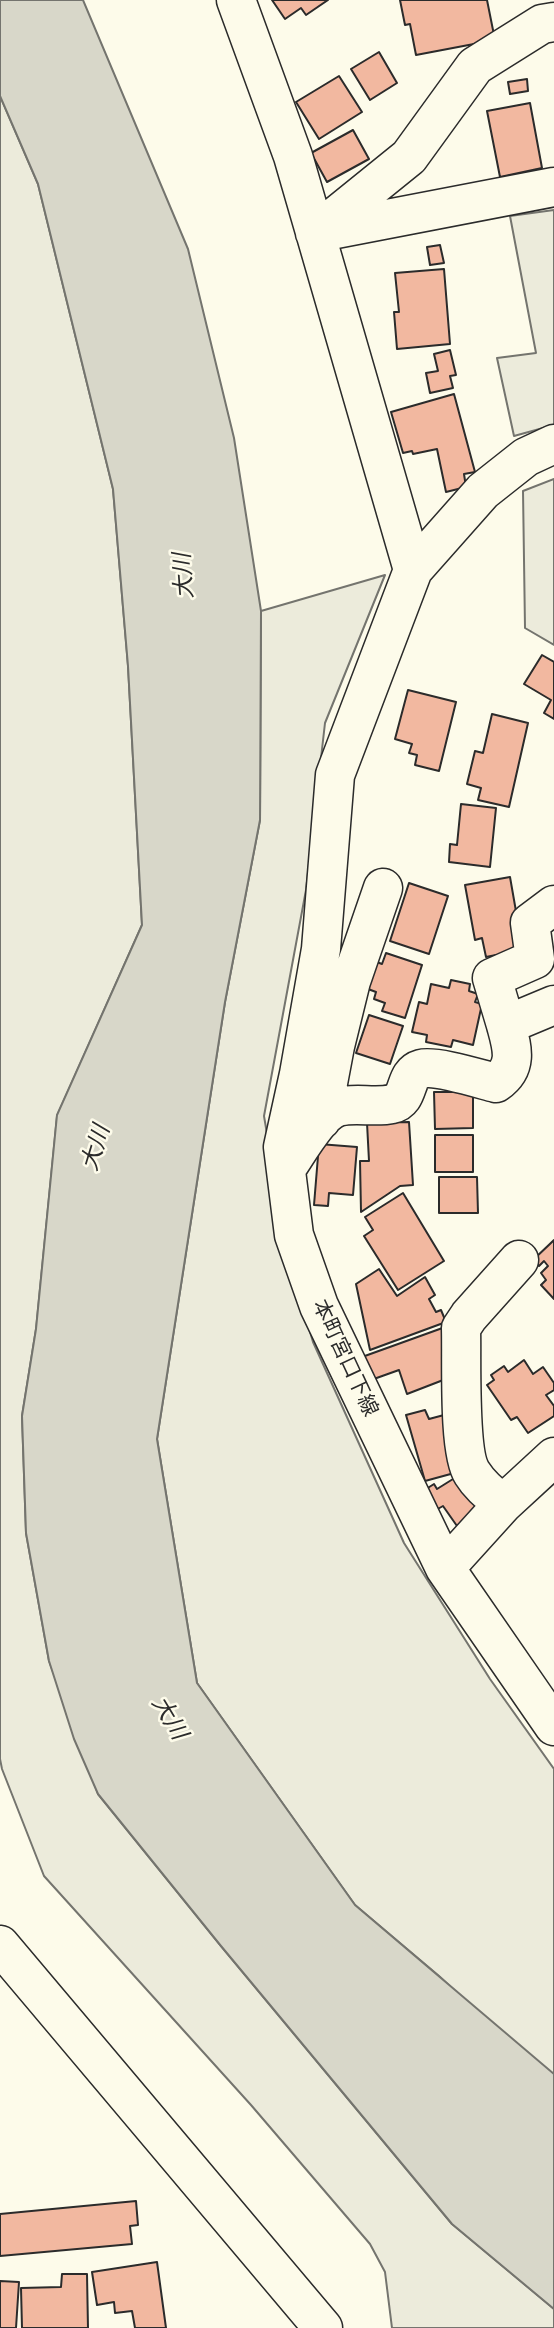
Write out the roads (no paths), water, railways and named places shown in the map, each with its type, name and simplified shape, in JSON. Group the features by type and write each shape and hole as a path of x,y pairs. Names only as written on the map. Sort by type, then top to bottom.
{"street":[{"path":"236,0 292,156 413,570"},
{"path":"315,233 409,157 475,66 542,24 554,22"},
{"path":"315,233 554,187"},
{"path":"413,570 483,491 526,457 554,444"},
{"name":"本町宮口下線","path":"413,570 335,775 321,949 283,1147 294,1235 319,1306 445,1568 554,1726"},
{"path":"321,1120 351,981 383,888"},
{"path":"286,1169 327,1113 339,1107 394,1104 403,1098 411,1076 421,1069 437,1069 496,1083 505,1076 512,1062 512,1046 492,978 535,959 530,923 554,905"},
{"path":"506,1025 554,1004"},
{"path":"503,1504 488,1492 471,1472 464,1452 461,1328 519,1260"},
{"path":"445,1568 503,1504 554,1457"},
{"path":"0,1945 323,2328"}],"water":[{"name":"大川","path":"0,0 83,0 188,249 234,438 261,611 260,820 225,1002 157,1439 197,1683 355,1905 554,2074 554,2309 452,2224 98,1794 74,1739 49,1661 26,1533 22,1416 36,1329 57,1115 142,925 128,666 113,489 38,184 0,96"}]}
